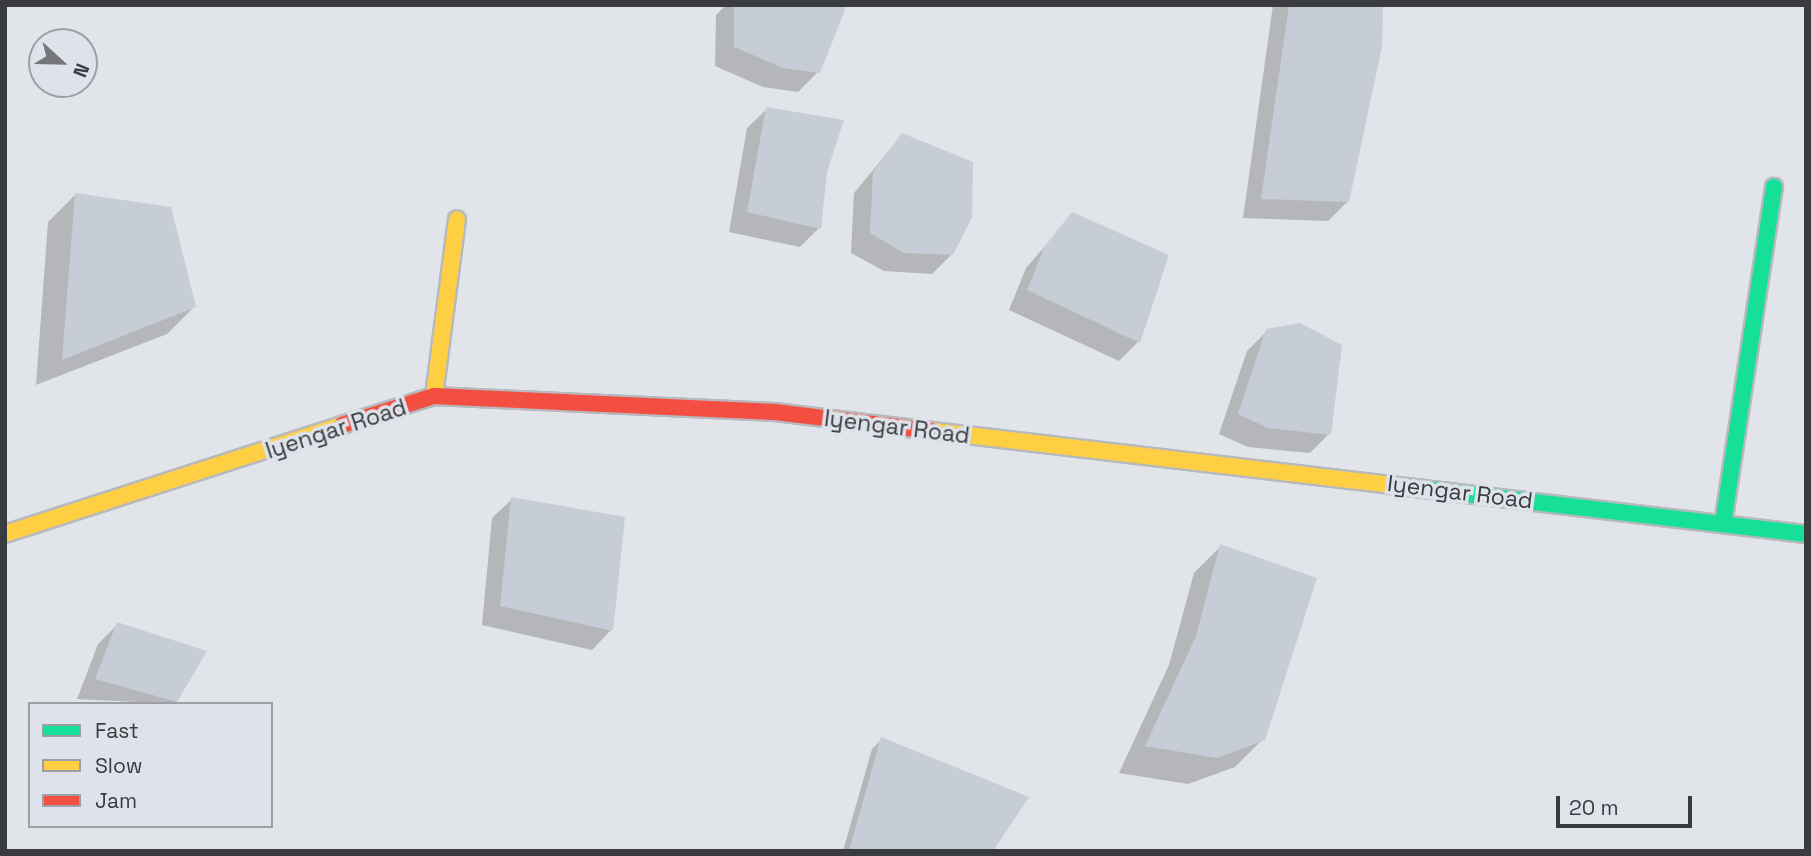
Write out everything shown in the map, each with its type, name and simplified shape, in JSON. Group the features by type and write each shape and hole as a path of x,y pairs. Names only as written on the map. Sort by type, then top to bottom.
{"main road":[{"path":"1723,524 1774,187"},
{"path":"434,396 457,219"},
{"name":"Iyengar Road","path":"5,534 434,396 775,412 1806,534"}],"building":[{"path":"734,5 847,5 820,73 783,68 734,47"},
{"path":"1289,5 1383,5 1382,47 1349,202 1261,199"},
{"path":"766,107 844,120 827,172 821,229 747,212"},
{"path":"902,133 973,162 972,217 953,255 904,253 870,233 873,172"},
{"path":"75,193 171,207 196,307 62,360"},
{"path":"1072,212 1169,255 1140,343 1027,290 1045,246"},
{"path":"1300,323 1342,345 1331,435 1268,428 1238,414 1266,329"},
{"path":"511,497 625,517 613,631 500,606"},
{"path":"1220,544 1317,578 1265,740 1217,758 1145,746 1196,636"},
{"path":"117,622 207,651 177,702 95,679"},
{"path":"881,737 1029,797 993,851 849,851"}],"traffic: fast":[{"path":"1723,524 1774,187"},
{"path":"1389,485 1806,534"}],"traffic: slow":[{"path":"434,396 457,219"},
{"path":"5,534 342,425"},
{"path":"932,431 1389,485"}],"traffic: jam":[{"path":"342,425 434,396 775,412 932,431"}]}
